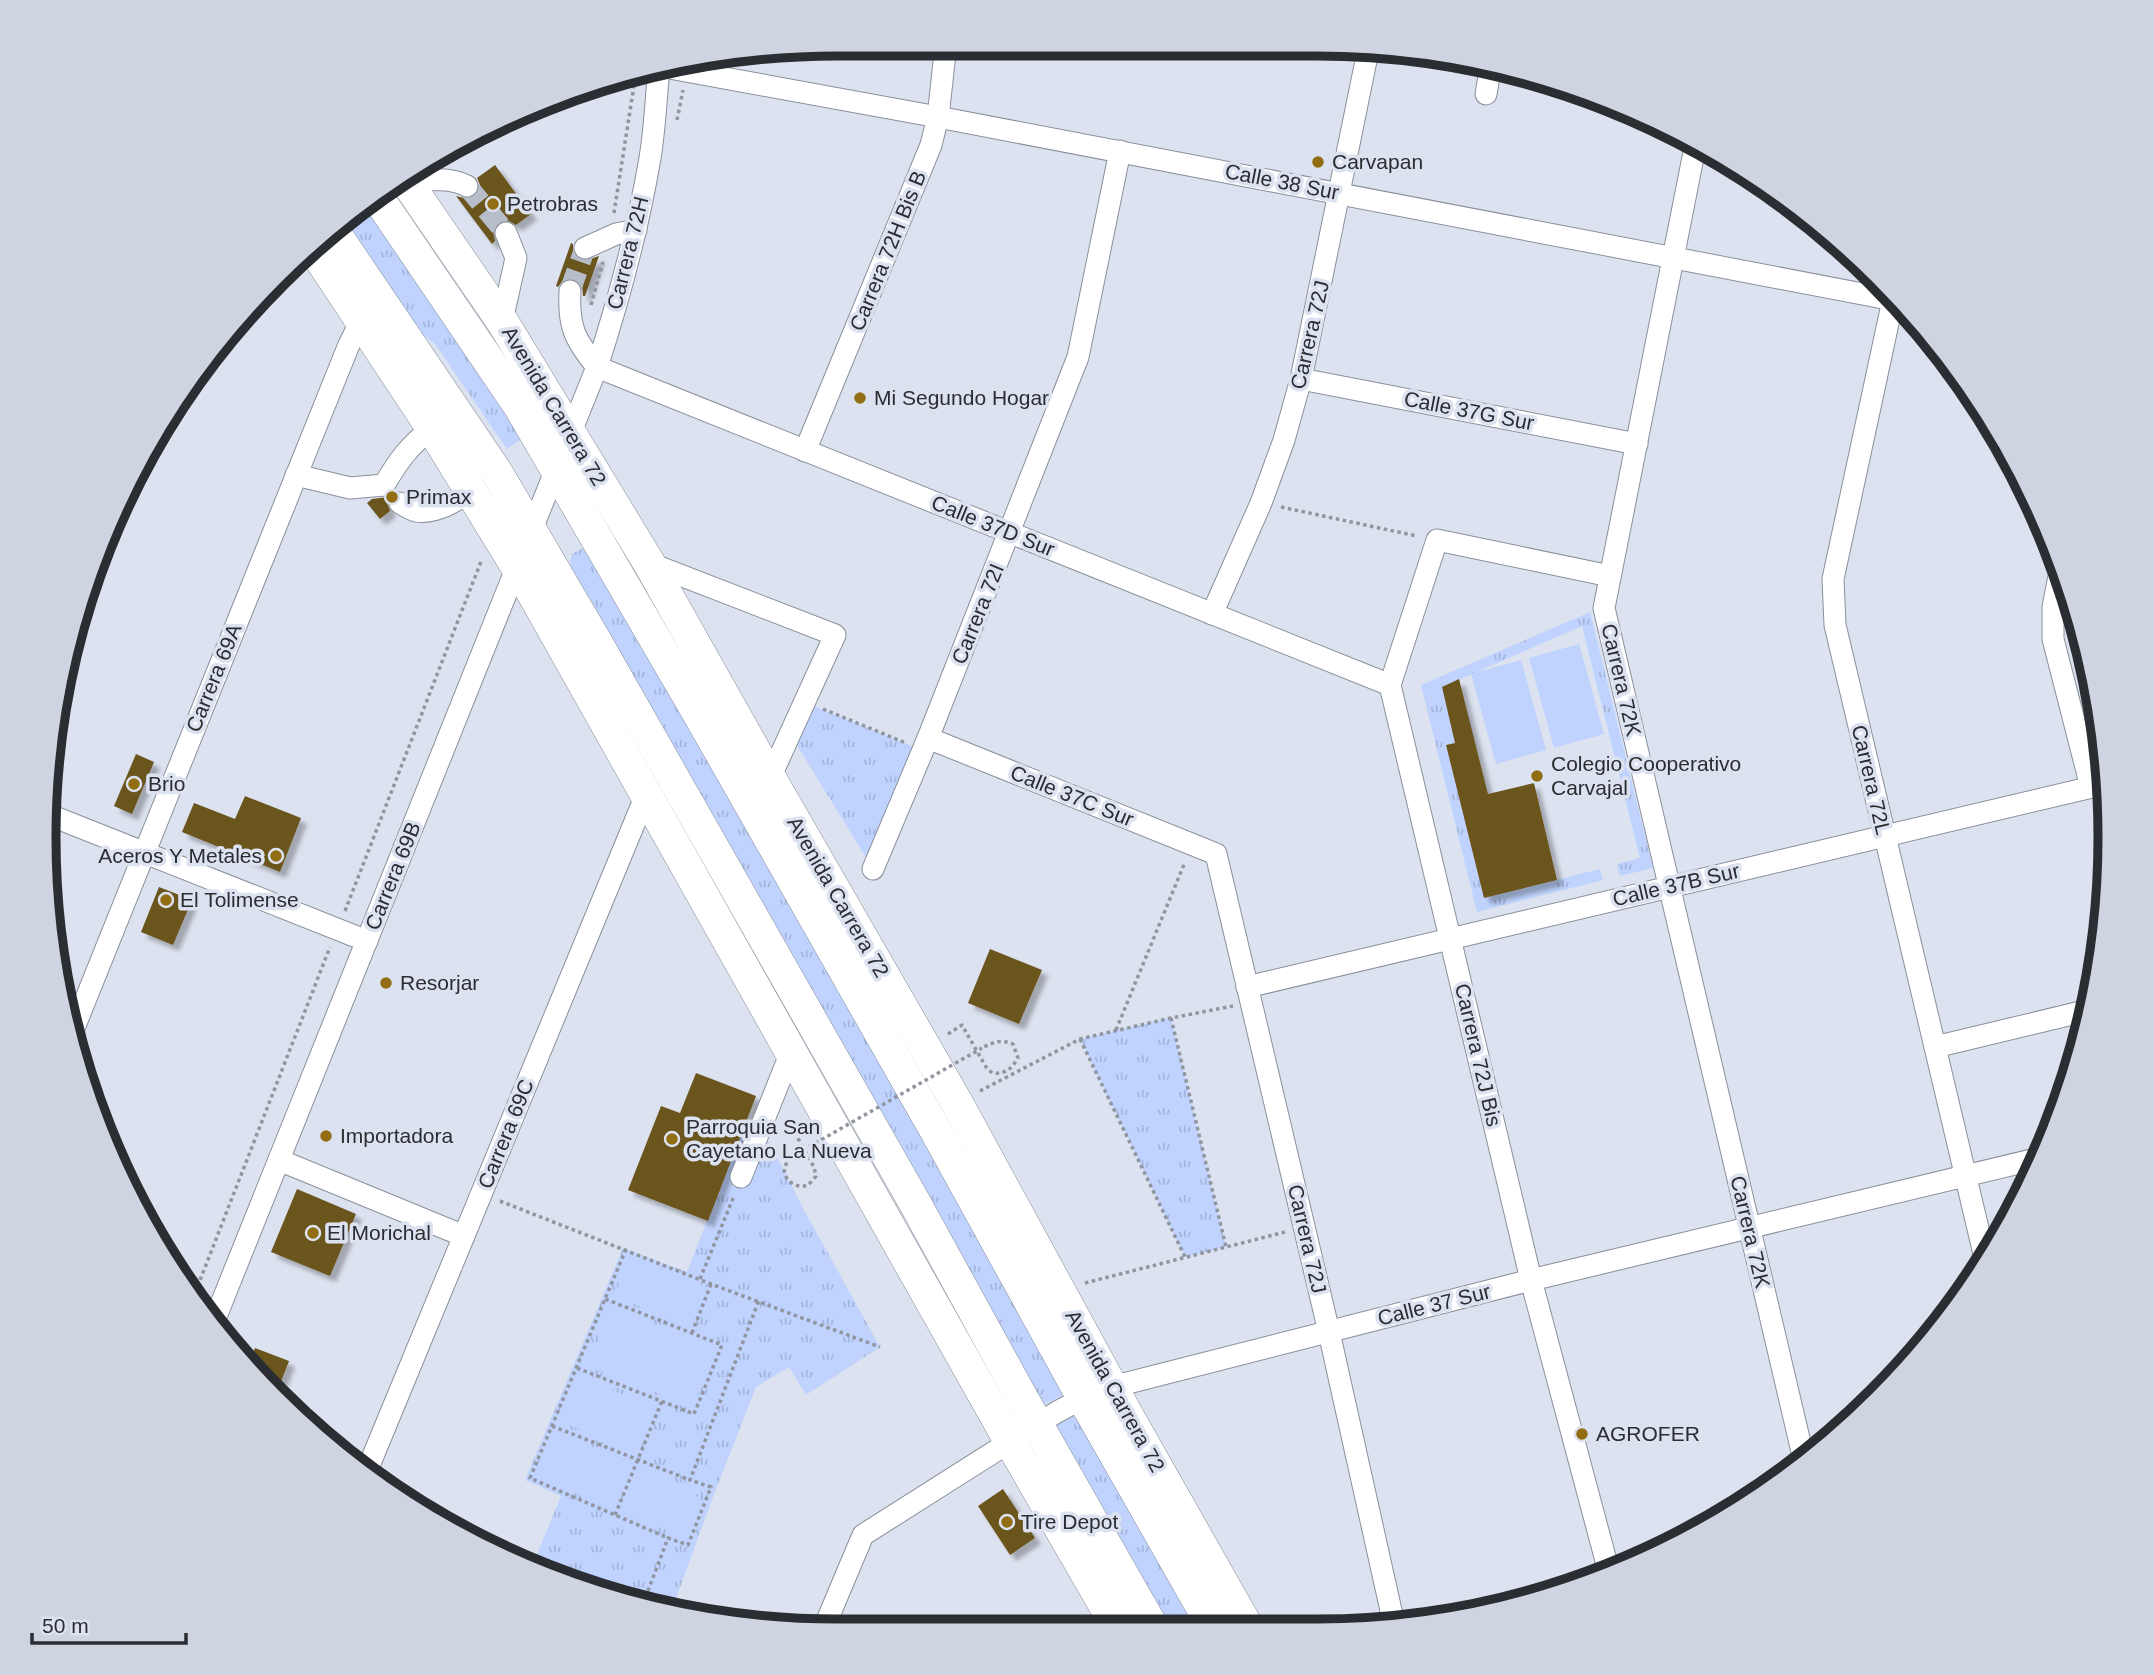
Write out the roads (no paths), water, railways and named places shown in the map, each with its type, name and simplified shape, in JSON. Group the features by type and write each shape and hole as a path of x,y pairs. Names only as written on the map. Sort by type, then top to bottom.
{"highway":[{"name":"Avenida Carrera 72","path":"408,185 502,321 649,563 957,1103 1060,1290 1098,1392 1210,1619"},
{"name":"Avenida Carrera 72","path":"382,203 504,382 694,706 936,1131 1242,1619"},
{"path":"338,237 475,439 531,532 916,1205 1148,1619"},
{"path":"317,254 432,428 577,668 646,795 1113,1619"},
{"path":"922,1043 936,1131"},
{"path":"916,1205 921,1282"}],"street":[{"name":"Carrera 72H Bis B","path":"805,451 931,145 938,117 945,56"},
{"name":"Carrera 72J","path":"1212,614 1261,503 1284,440 1301,379 1368,58"},
{"name":"Calle 38 Sur","path":"685,71 1120,151 1880,297"},
{"path":"1486,94 1489,76"},
{"name":"Carrera 72H","path":"571,433 597,368 636,230 661,77"},
{"name":"Carrera 72I","path":"873,869 1079,357 1120,151"},
{"name":"Carrera 72K","path":"1694,154 1604,608 1802,1450"},
{"path":"419,178 458,181 467,186"},
{"path":"585,248 616,234 636,230"},
{"path":"502,321 516,258 506,233"},
{"path":"570,291 571,324 580,346 597,368"},
{"name":"Carrera 72L","path":"1894,311 1833,579 1833,605 1835,625 1982,1246"},
{"name":"Carrera 69A","path":"78,1018 361,320"},
{"name":"Calle 37D Sur","path":"597,368 1390,685"},
{"name":"Calle 37G Sur","path":"1301,379 1637,444"},
{"path":"390,492 402,456 432,428"},
{"name":"Carrera 69B","path":"217,1313 571,433"},
{"path":"296,475 350,488 390,492 417,511 451,504 471,491"},
{"path":"1390,685 1437,540 1610,576"},
{"path":"649,563 835,635 770,778"},
{"path":"2057,586 2053,607 2053,639 2095,775"},
{"name":"Carrera 72J Bis","path":"1390,685 1531,1280 1607,1563"},
{"name":"Calle 37C Sur","path":"925,744 1216,854"},
{"name":"Calle 37B Sur","path":"1249,995 1450,939 2096,785"},
{"name":"Carrera 69C","path":"370,1464 646,795"},
{"path":"57,818 367,941"},
{"name":"Carrera 72J","path":"1216,854 1329,1332 1392,1615"},
{"path":"1935,1047 2078,1013"},
{"path":"741,1177 791,1052"},
{"path":"279,1160 464,1236"},
{"name":"Calle 37 Sur","path":"828,1619 863,1535 1037,1425 1098,1392 1531,1280 2028,1161"}],"tunnel":[{"path":"467,186 506,233"},
{"path":"570,291 585,248"}],"place":[{"name":"Carvapan","path":"1318,162"},
{"name":"Petrobras","path":"493,204"},
{"name":"Mi Segundo Hogar","path":"860,398"},
{"name":"Primax","path":"392,497"},
{"name":"Colegio Cooperativo Carvajal","path":"1537,776"},
{"name":"Brio","path":"134,784"},
{"name":"Aceros Y Metales","path":"276,856"},
{"name":"El Tolimense","path":"166,900"},
{"name":"Resorjar","path":"386,983"},
{"name":"Importadora","path":"326,1136"},
{"name":"Parroquia San Cayetano La Nueva","path":"672,1139"},
{"name":"El Morichal","path":"313,1233"},
{"name":"AGROFER","path":"1582,1434"},
{"name":"Tire Depot","path":"1007,1522"}]}
